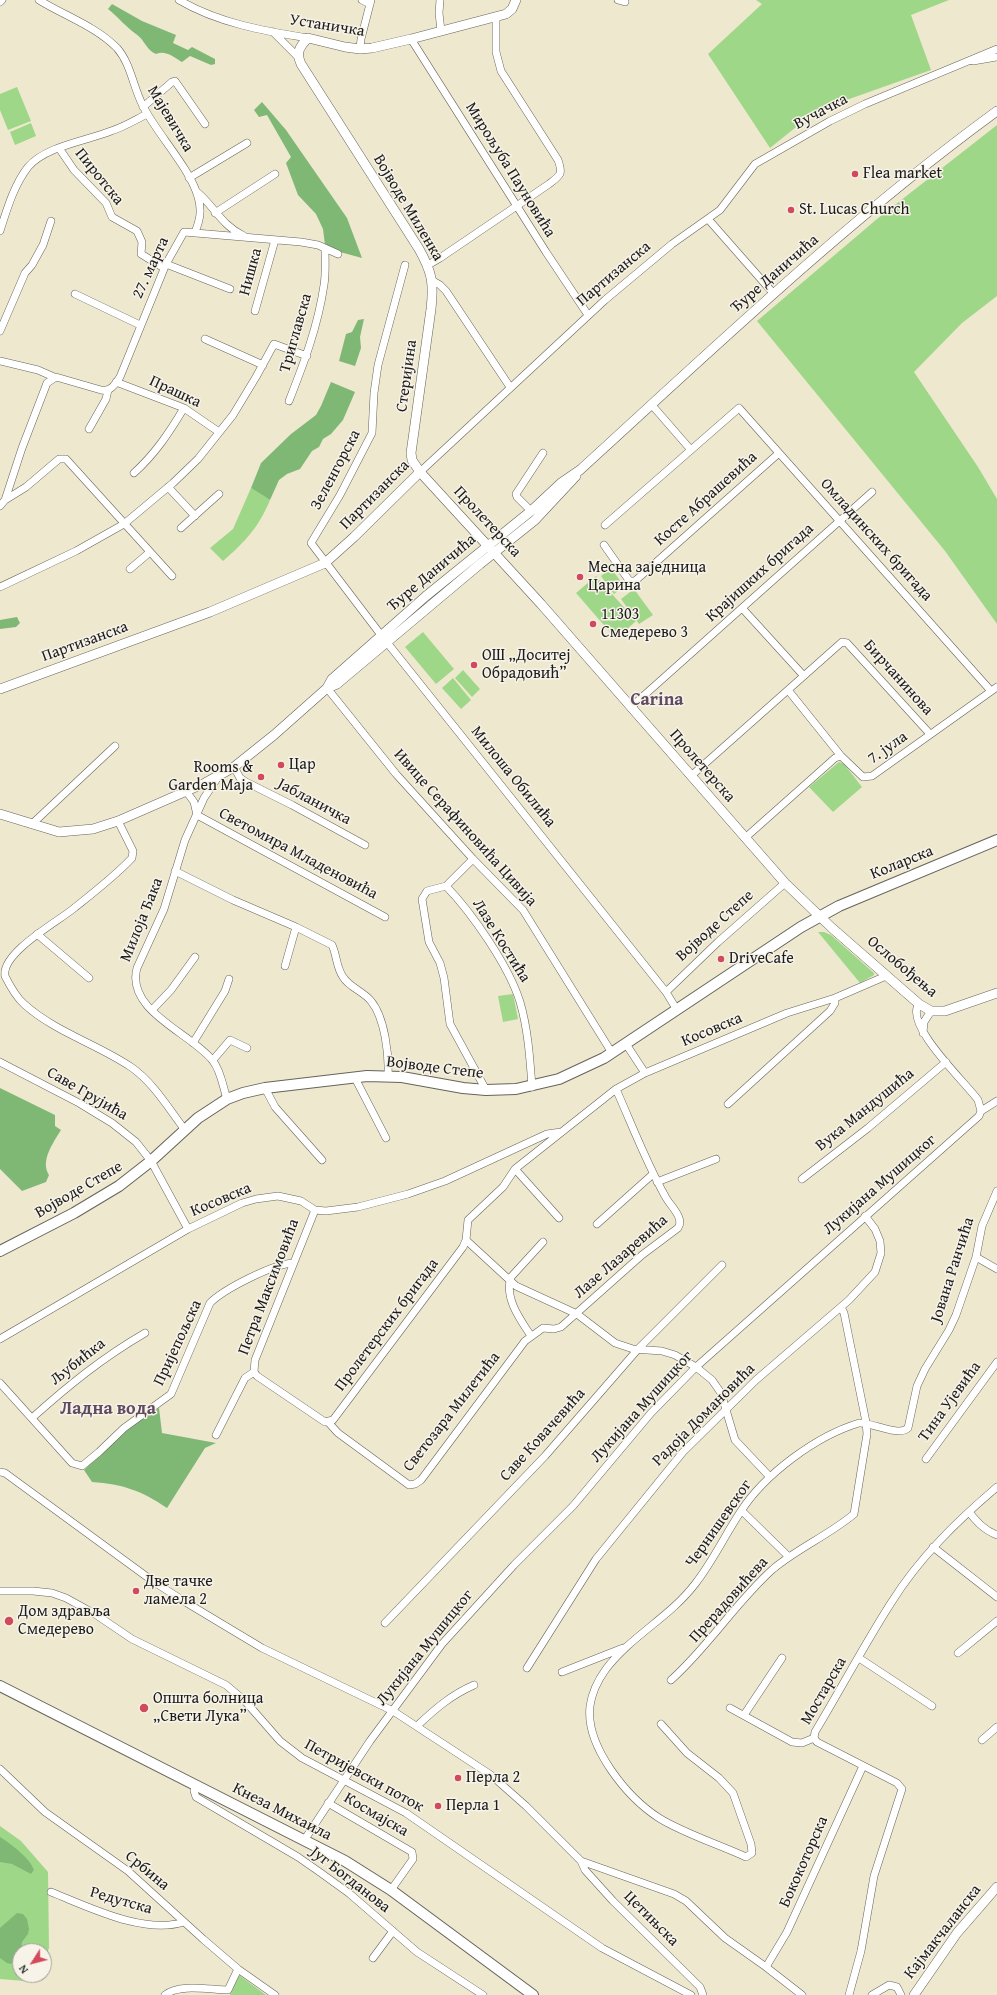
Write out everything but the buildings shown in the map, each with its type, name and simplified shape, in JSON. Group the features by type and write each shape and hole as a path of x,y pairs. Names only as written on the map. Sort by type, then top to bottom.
{"main road":[{"name":"Коларска","path":"819,917 867,893 997,840"},
{"name":"Војводе Степе","path":"0,1251 102,1198 152,1161 204,1113 227,1098 243,1092 265,1088 355,1078 388,1076 468,1089 486,1090 532,1087 570,1075 612,1053 712,985 819,917"},
{"name":"Кнеза Михаила","path":"0,1686 195,1786 305,1839 351,1864 391,1890 533,1995"}],"street":[{"name":"Мајевичка","path":"39,0 99,34 115,47 126,61 143,107 189,178 196,192"},
{"name":"Устаничка","path":"179,0 199,11 222,19 273,32 360,49 411,39 496,17 512,9 516,0"},
{"path":"360,49 361,38 370,2 362,0"},
{"path":"440,0 439,20 441,31"},
{"path":"428,265 557,179 562,169 558,160 501,71 496,52 496,17"},
{"path":"273,32 298,57"},
{"path":"298,57 300,46 308,38"},
{"name":"Мирољуба Пауновића","path":"411,39 516,206 588,315"},
{"name":"Вучачка","path":"708,219 720,210 741,180 755,164 830,121 875,100 997,49"},
{"name":"Војводе Миленка","path":"298,57 428,265 433,281 446,291 510,387"},
{"name":"Вучачка","path":"969,61 997,57"},
{"path":"143,107 175,81 205,124"},
{"name":"Ђуре Даничића","path":"491,549 542,514 580,470 651,404 897,187 997,111"},
{"path":"0,231 16,188 29,167 40,157 59,148 111,131 147,114"},
{"path":"189,178 246,144"},
{"name":"Пиротска","path":"59,148 74,170 106,203 112,217 137,231 142,242 141,254 165,266"},
{"path":"215,213 275,174"},
{"path":"196,192 231,229 249,238"},
{"path":"195,232 200,211 196,192"},
{"path":"708,219 774,294"},
{"name":"Партизанска","path":"0,689 210,612 324,564 588,315 672,244 708,219"},
{"path":"0,331 24,273 32,265 43,245 51,221"},
{"name":"27. марта","path":"89,429 106,399 108,390 116,382 127,361 140,324 165,266 181,235 187,232 195,232 301,242 325,248 338,254"},
{"name":"Нишка","path":"255,311 275,240"},
{"name":"Триглавска","path":"289,401 307,356 322,297 325,248"},
{"name":"Зеленгорска","path":"324,564 311,543 340,495 372,433 374,393 378,365 405,265"},
{"path":"165,266 230,290"},
{"name":"Стеријина","path":"420,472 412,460 411,453 431,309 433,281"},
{"path":"75,294 140,324"},
{"path":"205,339 264,365"},
{"path":"0,587 76,551 124,524 168,487 192,465 219,432 240,404 276,344 307,356"},
{"path":"0,361 38,370 54,377 59,377 96,389 108,390"},
{"path":"2,503 46,388 49,381 54,377"},
{"name":"Прашка","path":"116,382 184,408 219,432"},
{"path":"605,525 691,450 651,404"},
{"path":"134,473 149,459 163,442 184,408"},
{"name":"Омладинских бригада","path":"691,450 739,408 839,520 994,689"},
{"name":"Косте Абрашевића","path":"604,545 628,579 630,581 636,581 779,453"},
{"path":"532,511 517,497 516,494 543,454"},
{"path":"2,503 26,487 60,459 66,459 172,576"},
{"name":"Ђуре Даничића","path":"0,814 49,830 68,832 93,829 118,821 186,791 234,767 268,740 327,688 332,679 383,639 491,549 561,483 580,470"},
{"name":"Пролетерска","path":"420,472 491,549 785,883 819,917"},
{"path":"168,487 195,516"},
{"name":"Крајишких бригада","path":"631,707 872,492"},
{"path":"181,528 219,494"},
{"path":"130,569 150,552"},
{"name":"Милоша Обилића","path":"324,564 666,992 677,1010"},
{"path":"691,776 803,675 742,608"},
{"name":"Бирчанинова","path":"803,675 838,644 844,641 930,734"},
{"name":"Ивице Серафиновића Цивија","path":"327,688 396,774 472,859 523,910 612,1053"},
{"name":"7. јула","path":"745,838 835,758 841,756 860,775 869,778 994,689"},
{"path":"788,690 841,756"},
{"path":"32,824 115,746"},
{"name":"Јабланичка","path":"234,767 240,778 246,782 365,845"},
{"name":"Милоја Ђака","path":"213,1060 152,1010 138,990 135,974 164,909 185,840 204,798 218,776"},
{"path":"186,791 194,802 197,815"},
{"name":"Светомира Младеновића","path":"197,815 385,917"},
{"path":"118,821 133,852 132,858 72,910 37,934 18,951 5,972 10,985 19,1000 32,1010 58,1028 132,1068 146,1080 185,1130"},
{"path":"472,859 446,886 427,891 422,899 429,942 440,962 450,1024 486,1090"},
{"path":"176,871 233,900 296,927 332,945 342,976 350,986 370,1000 374,1006 384,1036 387,1053 388,1076"},
{"name":"Војводе Степе","path":"666,992 718,942 785,883"},
{"name":"Лазе Костића","path":"446,886 469,913 516,990 524,1020 532,1087"},
{"name":"Ослобођења","path":"819,917 919,1004 931,1011 945,1011 997,993"},
{"path":"285,966 296,927"},
{"path":"37,934 88,978"},
{"path":"152,1010 171,990 195,957"},
{"name":"Косовска","path":"515,1169 616,1089 645,1074 787,1013 835,998 886,976"},
{"path":"193,1044 225,991 229,979"},
{"path":"728,1104 830,1011 835,1003 835,998"},
{"path":"919,1004 916,1014 922,1033 978,1100 981,1111"},
{"path":"922,1033 924,1022 931,1011"},
{"path":"227,1098 213,1060 230,1040 247,1048"},
{"path":"626,1044 645,1074"},
{"name":"Саве Грујића","path":"0,1062 78,1103 112,1123 136,1142 152,1161"},
{"name":"Вука Мандушића","path":"802,1179 868,1128 946,1062"},
{"path":"355,1078 386,1138"},
{"path":"265,1088 276,1107 322,1160"},
{"path":"616,1089 657,1182 716,1159"},
{"name":"Лукијана Мушицког","path":"305,1839 328,1803 442,1644 536,1542 573,1506 651,1413 696,1367 966,1128 981,1111 997,1101"},
{"name":"Косовска","path":"0,1338 188,1229 242,1203 278,1196 301,1201 315,1210 326,1212 347,1209 408,1194 480,1166 547,1134 561,1132"},
{"path":"152,1161 188,1229"},
{"path":"559,1218 515,1169 503,1187 468,1220 466,1240 510,1282 524,1291 556,1303 577,1314 612,1341 628,1348 653,1349 675,1355 696,1367 718,1387 727,1409 735,1440 770,1477"},
{"path":"597,1224 653,1174"},
{"name":"Лазе Лазаревића","path":"577,1314 642,1255 678,1228 681,1224 657,1182"},
{"name":"Јована Ранчића","path":"866,1422 900,1432 908,1428 916,1386 949,1330 976,1257 982,1226 997,1191"},
{"name":"Петра Максимовића","path":"216,1435 245,1378 254,1372 255,1360 315,1210"},
{"name":"Радоја Домановића","path":"527,1668 596,1559 683,1452 756,1380 841,1307 868,1281 879,1263 880,1241 866,1216"},
{"name":"Пролетерских бригада","path":"328,1422 335,1419 466,1240"},
{"path":"531,1336 513,1308 510,1282 511,1277 543,1242"},
{"path":"976,1257 997,1269"},
{"name":"Пријепољска","path":"32,1418 72,1463 80,1466 89,1461 124,1428 171,1394 210,1303 216,1297 283,1264 293,1263"},
{"name":"Саве Ковачевића","path":"385,1623 545,1456 639,1348 722,1265"},
{"name":"Прерадовићева","path":"672,1680 692,1661 759,1584 774,1569 789,1557 854,1514 867,1434 866,1422 844,1313 841,1307"},
{"name":"Светозара Милетића","path":"328,1422 338,1433 403,1480 409,1484 414,1484 421,1480 512,1358 531,1336 543,1328 559,1328 577,1314"},
{"name":"Љубићка","path":"32,1418 82,1374 116,1350 145,1333"},
{"name":"Тина Ујевића","path":"926,1459 997,1362"},
{"path":"254,1372 322,1420 328,1422"},
{"path":"0,1383 32,1418"},
{"name":"Чернишевског","path":"661,1724 687,1753 719,1778 733,1793 751,1844 752,1853 749,1856 746,1857 659,1818 626,1788 601,1754 592,1728 590,1708 593,1691 607,1668 626,1647 661,1619 694,1584 742,1510 770,1477 813,1445 850,1425 866,1422"},
{"path":"0,1472 5,1473 154,1582 187,1603 262,1648 393,1711 491,1775 526,1806 581,1861 682,1898 722,1936 802,1995"},
{"name":"Мостарска","path":"849,1995 861,1951 874,1876 902,1789 898,1783 817,1742 814,1738 815,1732 891,1602 933,1547 997,1487"},
{"path":"742,1510 789,1557"},
{"path":"969,1512 979,1524 997,1536"},
{"path":"933,1547 997,1597"},
{"name":"Петријевски поток","path":"0,1591 33,1591 52,1593 66,1598 95,1614 132,1639 226,1685 245,1701 270,1730 291,1751 315,1767 406,1813 602,1948 691,1995"},
{"path":"958,1653 997,1621"},
{"name":"Чернишевског","path":"562,1672 626,1647"},
{"path":"744,1715 782,1658"},
{"path":"859,1658 932,1706"},
{"path":"417,1726 445,1700 474,1685"},
{"path":"730,1708 792,1742 802,1743 814,1738"},
{"path":"982,1740 997,1727"},
{"name":"Бококоторска","path":"766,1967 787,1932 862,1766"},
{"name":"Србина","path":"0,1769 45,1812 128,1871 238,1969 272,1994"},
{"name":"Југ Богданова","path":"195,1786 194,1791 196,1797 316,1869 350,1894 417,1952 483,1995"},
{"name":"Космајска","path":"328,1803 412,1852 413,1859 391,1890"},
{"name":"Цетињска","path":"581,1861 585,1870 613,1901 700,1987 703,1995"},
{"name":"Кајмакчаланска","path":"914,1995 957,1934 997,1887"},
{"name":"Редутска","path":"51,1892 123,1919 159,1926 184,1922"},
{"name":"Југ Богданова","path":"373,1958 393,1931"},
{"path":"165,1995 170,1991 179,1989 228,1990 238,1969"},
{"path":"872,1995 889,1985 896,1987 901,1995"}],"green space":[{"path":"756,0 949,0 911,15 931,70 824,108 811,115 770,148 708,54 762,4"},
{"path":"112,4 142,21 176,35 173,43 188,50 192,47 215,59 215,64 211,65 190,56 182,62 166,53 156,54 139,36 108,9"},
{"path":"17,87 31,121 8,130 0,110 0,94"},
{"path":"262,102 286,130 347,218 362,258 340,252 325,245 323,229 316,214 298,195 286,163 291,157 267,115 259,117 254,110"},
{"path":"31,123 36,136 15,145 10,132"},
{"path":"997,125 997,296 962,323 914,372 978,467 997,499 997,624 945,551 757,321 877,219"},
{"path":"364,319 360,337 361,348 355,366 339,361 346,334 352,332 358,320"},
{"path":"331,382 355,392 343,420 331,434 323,439 319,447 312,451 300,469 287,474 279,480 270,500 251,488 261,463 291,434 316,415"},
{"path":"251,488 270,500 266,510 251,534 223,561 210,548 233,529"},
{"path":"611,568 624,586 614,594 601,576"},
{"path":"596,576 636,621 616,639 576,593"},
{"path":"634,589 653,615 639,624 621,599"},
{"path":"17,617 20,623 16,627 0,629 0,620"},
{"path":"423,632 454,669 436,684 405,647"},
{"path":"463,670 480,689 472,697 455,678"},
{"path":"453,678 471,700 461,709 442,688"},
{"path":"839,762 844,764 862,787 833,812 809,787"},
{"path":"818,932 824,932 831,935 874,973 874,975 860,983"},
{"path":"513,994 518,1019 503,1022 498,996"},
{"path":"0,1088 55,1115 55,1126 61,1130 51,1146 47,1158 46,1164 49,1175 46,1182 22,1191 0,1169"},
{"path":"159,1408 162,1433 216,1443 205,1448 167,1508 132,1489 92,1482 84,1470 133,1425"},
{"path":"0,1826 21,1841 48,1872 49,1943 12,1943 12,1980 0,1979"},
{"path":"0,1837 25,1856 34,1870 31,1874 12,1864 0,1862"},
{"path":"17,1913 23,1914 27,1919 29,1929 28,1934 22,1943 12,1943 11,1964 0,1958 0,1928"},
{"path":"239,1975 266,1995 230,1995"}],"place":[{"name":"Flea market","path":"855,174"},
{"name":"St. Lucas Church","path":"791,210"},
{"name":"Месна заједница Царина","path":"580,577"},
{"name":"11303 Смедерево 3","path":"593,624"},
{"name":"ОШ „Доситеј Обрадовић”","path":"474,665"},
{"name":"Цар","path":"281,765"},
{"name":"Rooms & Garden Maja","path":"261,777"},
{"name":"DriveCafe","path":"721,959"},
{"name":"Две тачке ламела 2","path":"136,1591"},
{"name":"Дом здравља Смедерево","path":"9,1621"},
{"name":"Општа болница „Свети Лука”","path":"144,1708"},
{"name":"Перла 2","path":"458,1778"},
{"name":"Перла 1","path":"438,1806"}],"district":[{"name":"Carina","path":"657,700"},
{"name":"Ладна вода","path":"108,1409"}]}
